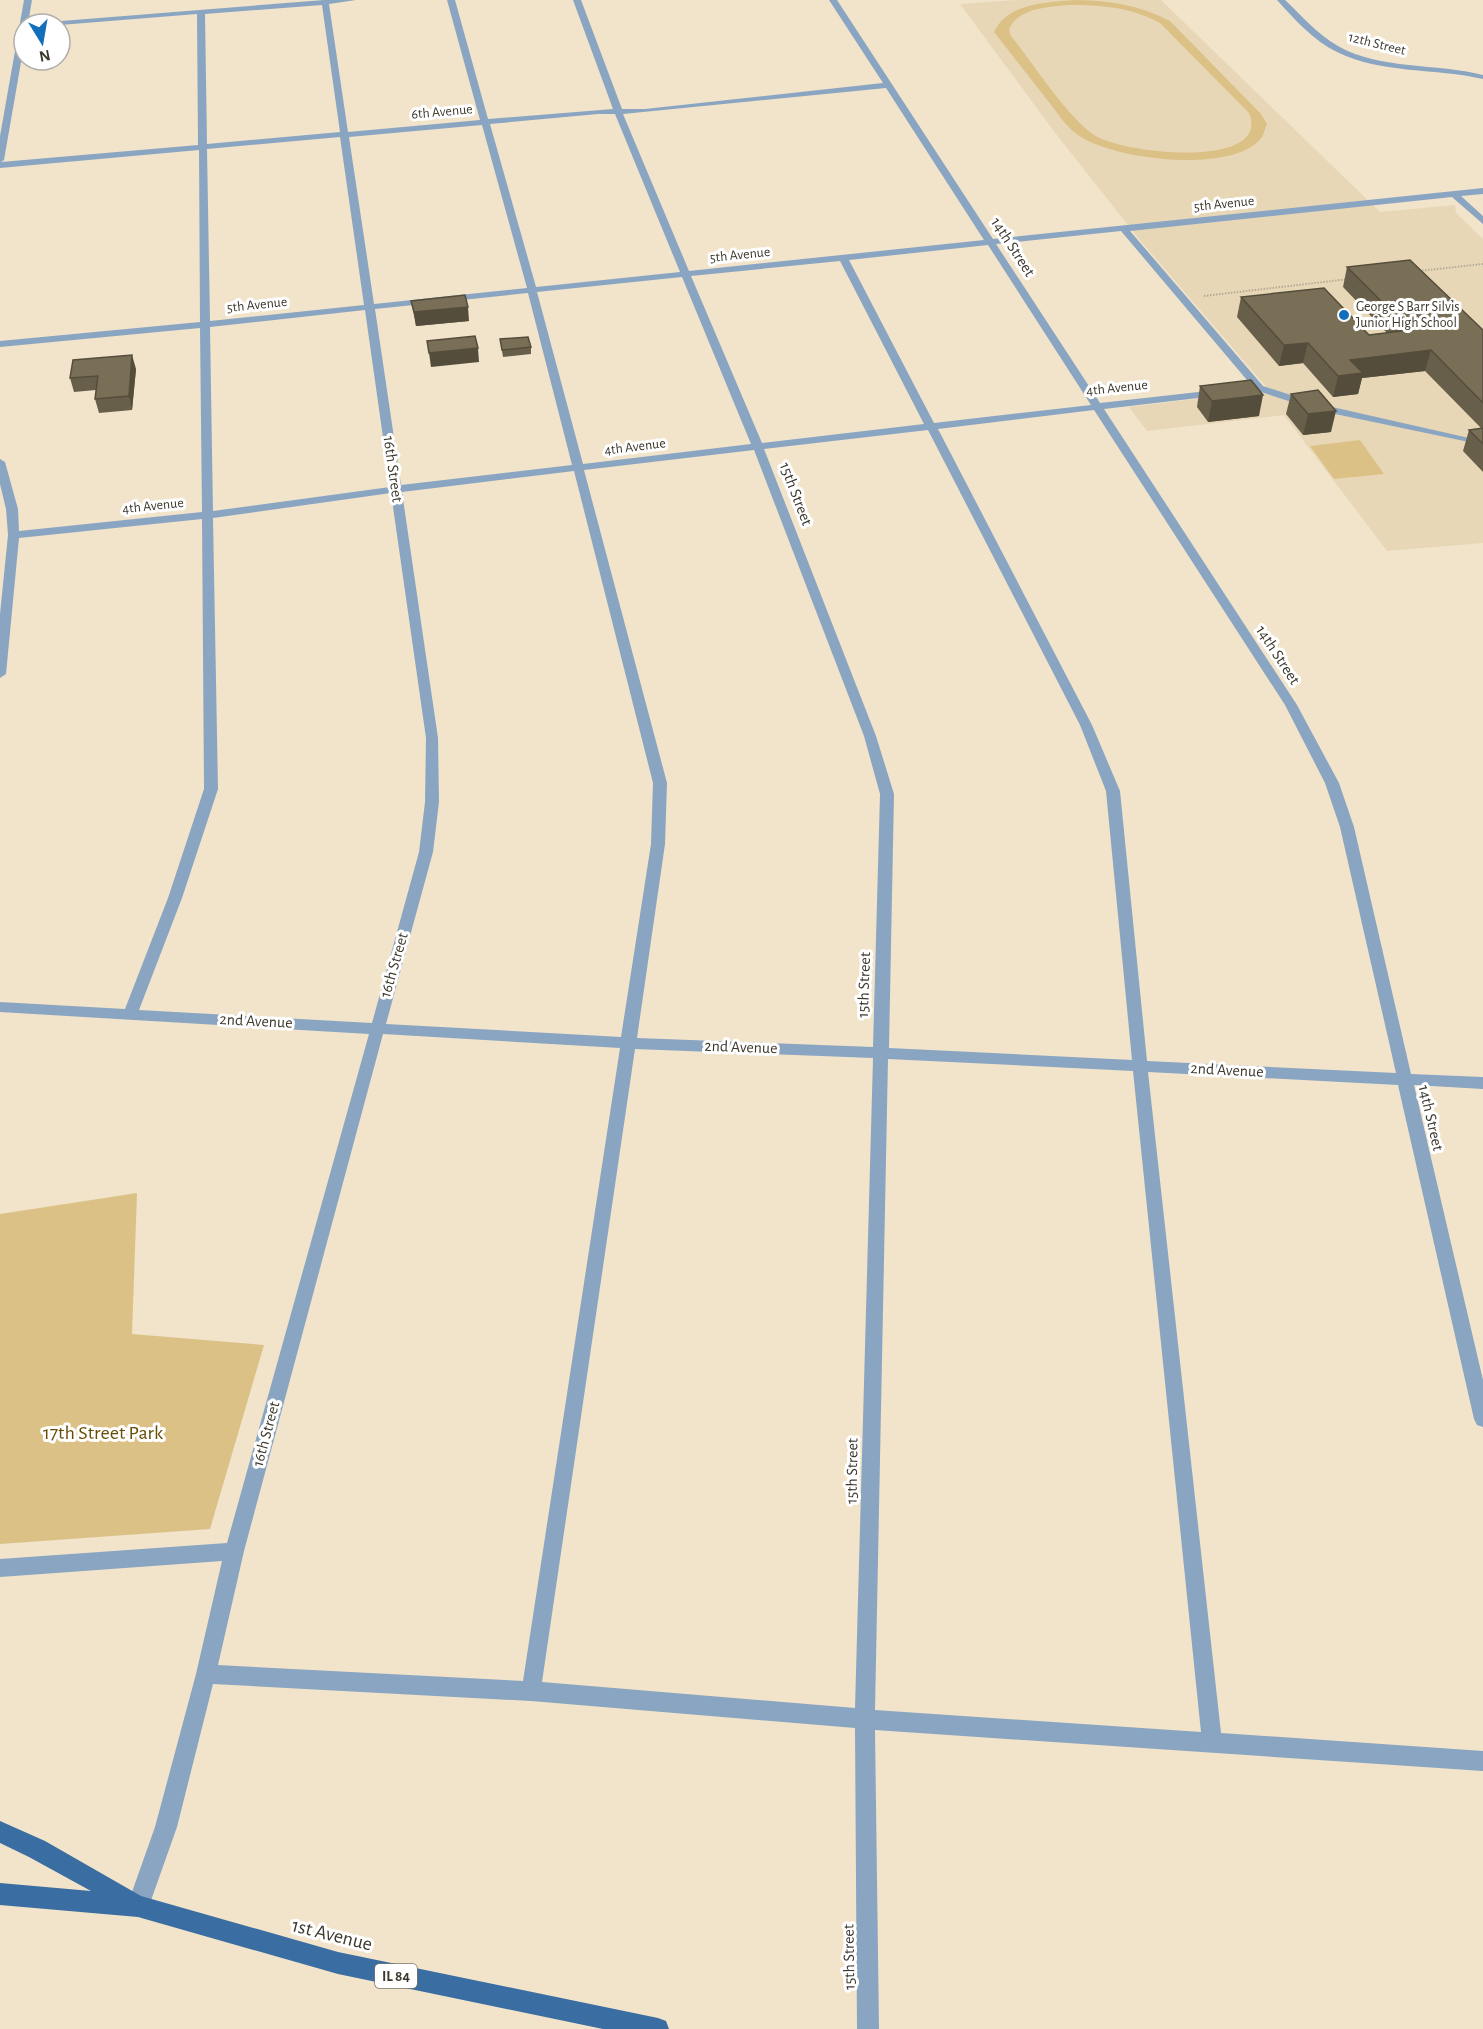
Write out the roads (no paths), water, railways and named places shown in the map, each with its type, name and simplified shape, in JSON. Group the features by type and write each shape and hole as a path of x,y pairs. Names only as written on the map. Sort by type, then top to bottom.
{"main road":[{"name":"1st Avenue","path":"0,1832 37,1849 138,1906"},
{"name":"1st Avenue","path":"0,1894 138,1906 338,1964 658,2029"}],"street":[{"path":"72,22 352,0"},
{"path":"451,0 532,290 660,783 658,844 531,1691"},
{"name":"15th Street","path":"577,0 620,111 758,447 870,736 887,794 865,1719 868,2029"},
{"name":"14th Street","path":"833,0 886,86 1291,705 1332,783 1347,827 1483,1419"},
{"name":"12th Street","path":"1281,0 1323,38 1342,51 1396,65 1446,69 1483,77"},
{"name":"16th Street","path":"138,1906 166,1827 206,1674 234,1551 426,852 432,802 432,738 325,2"},
{"path":"130,1014 175,898 211,789 201,12"},
{"path":"0,160 16,72"},
{"name":"6th Avenue","path":"0,165 486,122 645,111 886,86"},
{"name":"5th Avenue","path":"0,344 1483,191"},
{"path":"1454,194 1483,221"},
{"path":"1123,228 1259,388 1316,407 1465,440"},
{"path":"843,257 1086,725 1113,791 1212,1744"},
{"name":"4th Avenue","path":"14,535 209,515 396,489 1259,388"},
{"path":"0,462 12,509 14,535 0,674"},
{"name":"2nd Avenue","path":"0,1007 629,1043 1140,1065 1483,1083"},
{"path":"0,1568 234,1551"},
{"path":"206,1674 531,1691 865,1719 1483,1761"}],"place":[{"name":"George S Barr Silvis Junior High School","path":"1344,315"}],"park label":[{"name":"17th Street Park","path":"103,1433"}]}
